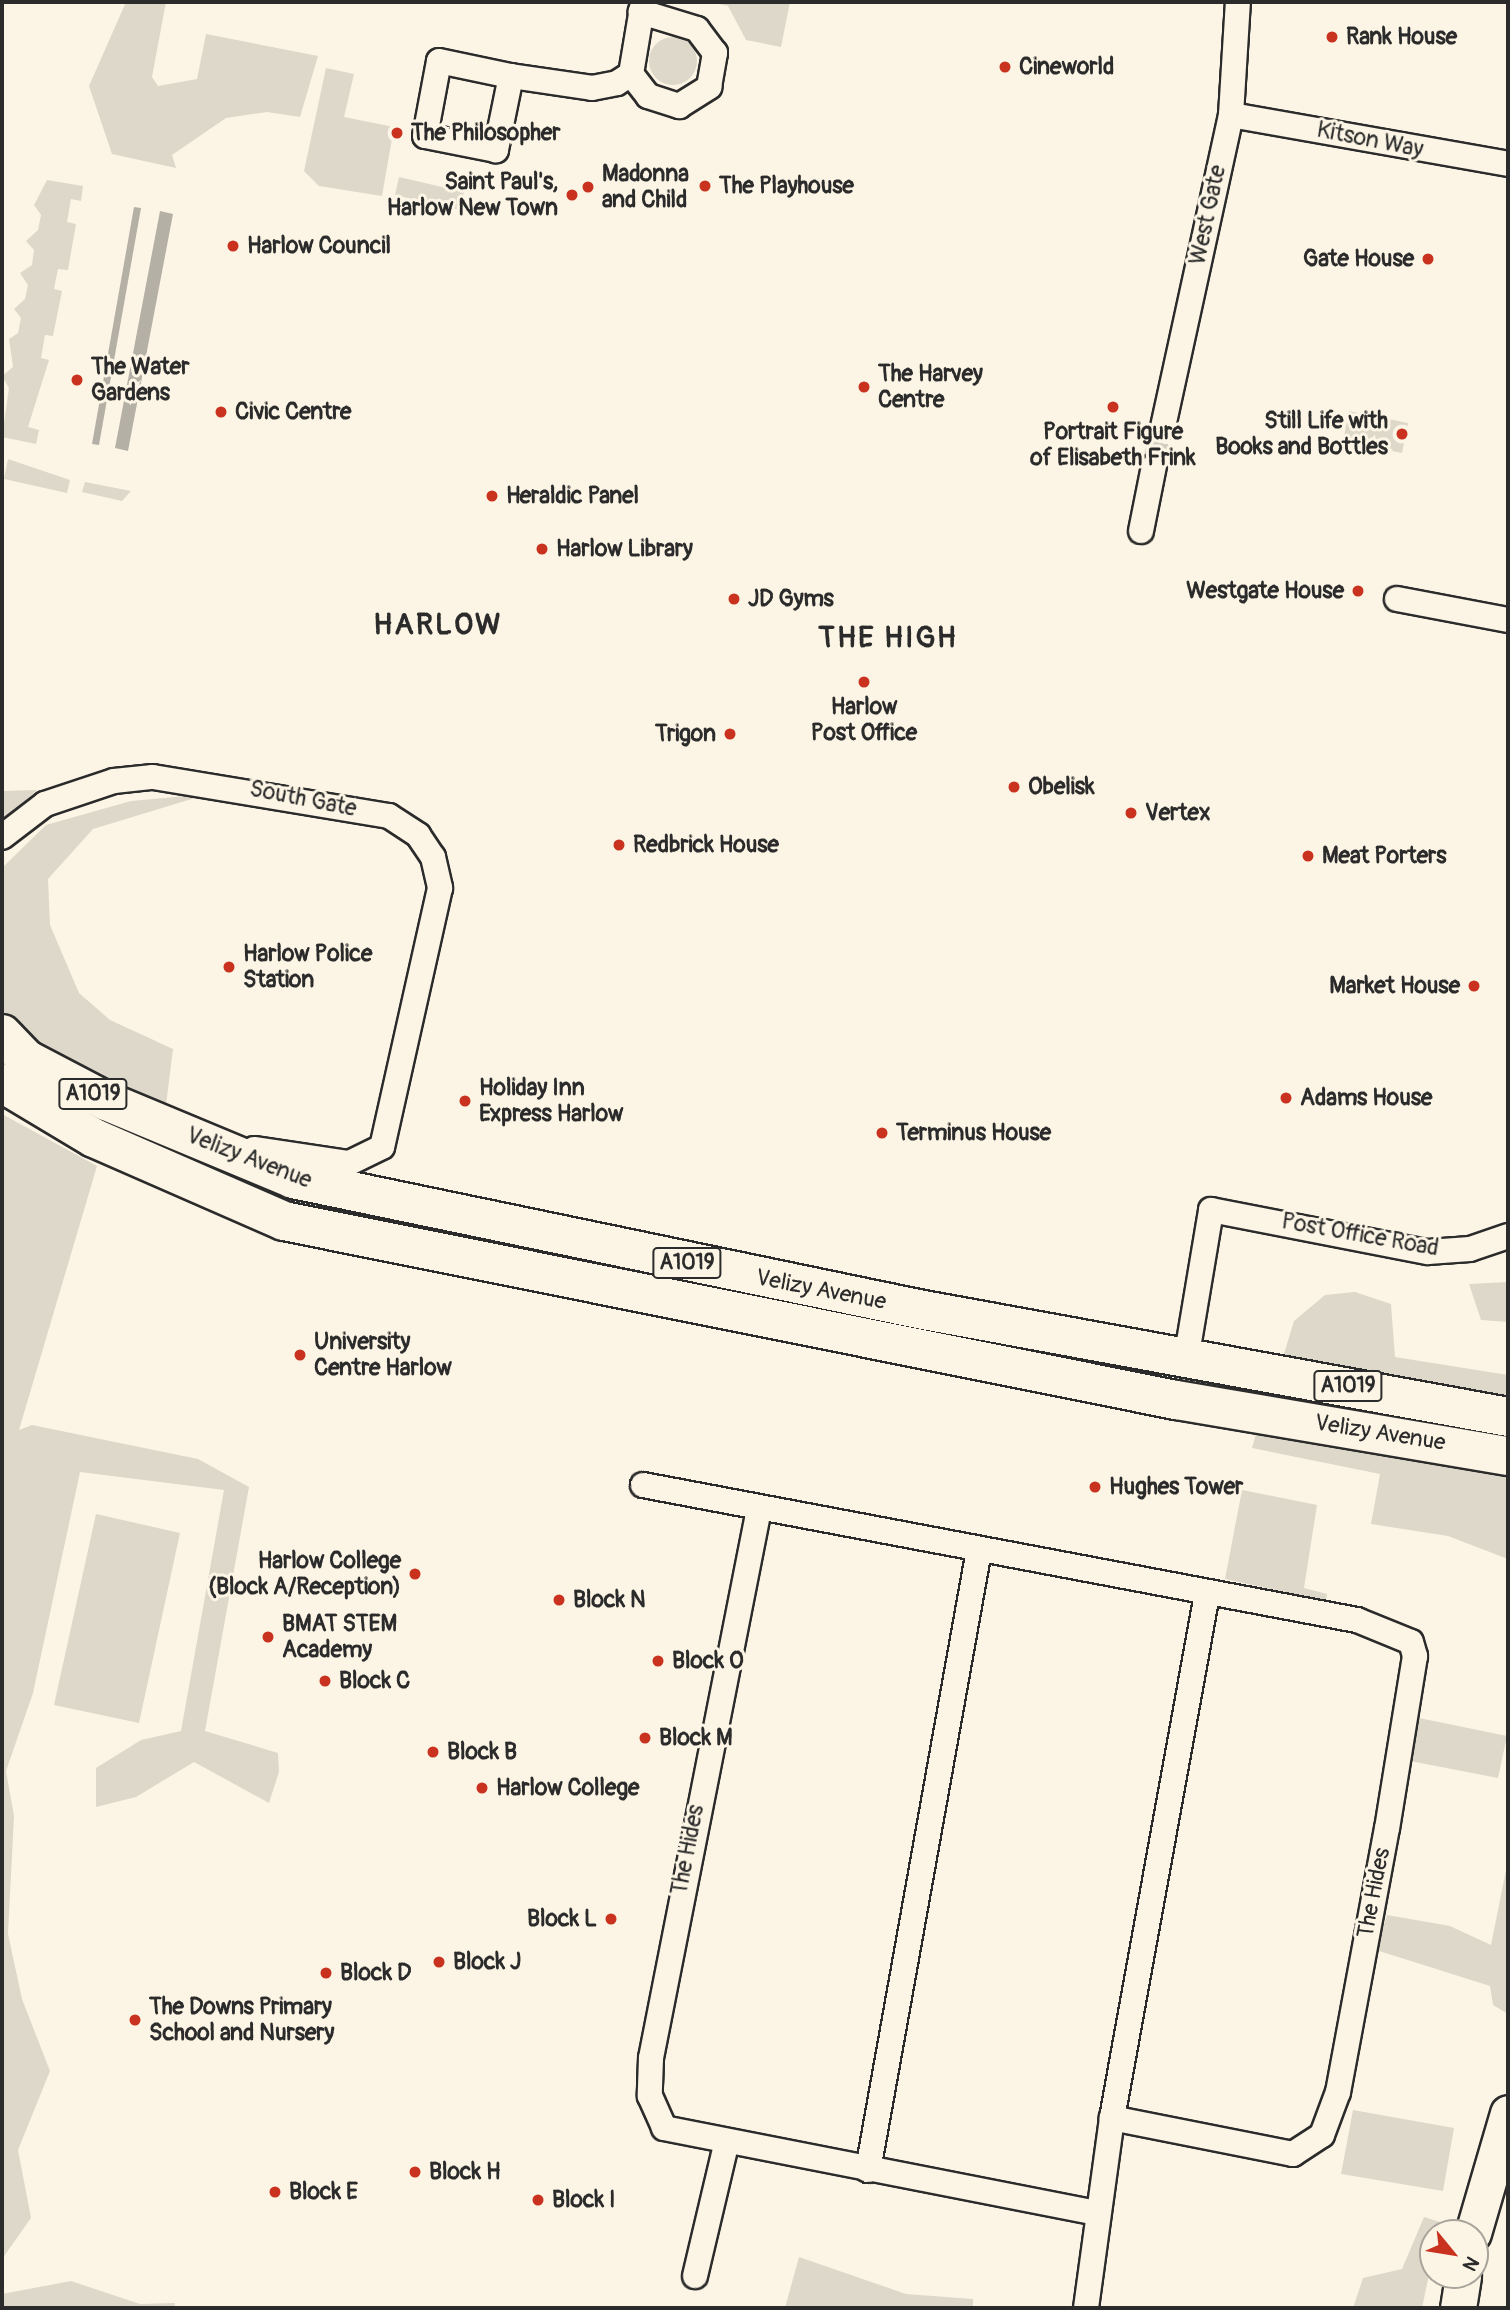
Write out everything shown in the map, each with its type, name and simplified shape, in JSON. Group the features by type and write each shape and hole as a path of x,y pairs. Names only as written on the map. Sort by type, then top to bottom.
{"main road":[{"name":"Velizy Avenue","path":"2,1034 49,1071 293,1179 452,1217 918,1309 1187,1354 1508,1418"},
{"name":"Velizy Avenue","path":"2,1083 94,1139 284,1221 1137,1392 1508,1456"}],"street":[{"name":"West Gate","path":"1163,427 1231,115 1238,2"},
{"path":"642,7 698,29 715,53 709,87 680,106 648,96 631,74 642,7"},
{"path":"511,76 604,88 631,74"},
{"name":"Kitson Way","path":"1231,115 1508,164"},
{"path":"1141,531 1154,466"},
{"path":"1397,599 1508,620"},
{"name":"South Gate","path":"2,837 45,804 114,781 153,777 389,816 418,835 433,858 440,888 391,1122 382,1147 370,1157 349,1163 304,1159 195,1137"},
{"name":"Post Office Road","path":"1187,1354 1211,1210 1428,1252 1470,1249 1508,1236"},
{"name":"The Hides","path":"643,1485 1207,1594 1357,1620 1411,1642 1415,1656 1387,1828 1338,2092 1322,2135 1293,2154 1112,2118"},
{"name":"The Hides","path":"759,1509 651,2058 650,2096 664,2128 726,2144 1098,2213"},
{"path":"868,2170 979,1550"},
{"path":"1086,2308 1112,2118 1207,1594"},
{"path":"1477,2219 1508,2113"},
{"path":"695,2276 726,2144"},
{"path":"1458,2308 1461,2289"}],"shaded area":[{"path":"126,2 166,2 152,77 158,86 197,79 206,34 318,56 300,117 267,112 226,118 172,155 176,168 112,154 89,86"},
{"path":"711,2 790,2 781,47 746,40 728,6"},
{"path":"673,37 690,44 697,61 690,78 673,85 656,78 649,61 656,44"},
{"path":"326,68 354,74 344,117 394,127 382,196 319,186 304,171"},
{"path":"399,177 464,192 460,210 395,195"},
{"name":"The Water Gardens","path":"47,180 83,186 81,201 71,199 67,222 76,224 68,270 58,269 54,289 62,291 53,336 45,335 41,358 49,360 28,427 39,430 36,444 2,437 9,388 2,376 13,367 9,339 18,333 21,318 14,309 25,299 28,285 20,273 32,265 34,250 26,241 38,230 41,215 34,205"},
{"path":"134,207 141,208 99,445 92,444"},
{"path":"160,211 173,214 128,451 115,448"},
{"path":"1349,411 1408,423 1402,453 1343,441"},
{"path":"8,459 70,480 67,493 4,479"},
{"path":"85,482 131,491 122,501 82,492"},
{"path":"37,790 2,822 2,791"},
{"path":"208,794 93,829 48,879 50,925 79,993 110,1020 173,1049 164,1121 67,1070 2,1019 2,868 46,825 131,801"},
{"path":"2,1114 97,1166 19,1430 32,1425 198,1459 249,1487 205,1731 278,1753 279,1772 269,1803 194,1762 136,1797 96,1807 96,1768 141,1740 181,1731 224,1490 80,1472 33,1693 6,1771 14,1816 8,1934 22,1999 50,2071 18,2150 31,2218 2,2259"},
{"path":"1508,1282 1508,1322 1481,1320 1469,1284"},
{"path":"1355,1292 1391,1304 1395,1357 1508,1375 1508,1409 1283,1357 1294,1321 1325,1295"},
{"path":"1259,1423 1508,1477 1508,1559 1448,1536 1371,1524 1380,1474 1252,1448"},
{"path":"1242,1490 1317,1505 1304,1588 1327,1594 1326,1601 1225,1579"},
{"path":"96,1514 180,1533 139,1723 54,1705"},
{"path":"1419,1718 1507,1736 1498,1778 1410,1761"},
{"path":"1508,1860 1508,2014 1493,2005 1490,1986 1376,1950 1387,1915 1450,1926 1491,1945"},
{"path":"1353,2110 1454,2128 1443,2191 1341,2174"},
{"path":"1419,2229 1419,2289 1426,2289 1422,2308 1353,2308 1363,2278 1402,2269"},
{"path":"799,2257 906,2294 973,2299 973,2308 785,2308"},
{"path":"71,2281 140,2304 175,2303 174,2308 2,2308 2,2294"}],"tunnel":[{"path":"1154,466 1163,427"}],"place":[{"name":"Rank House","path":"1332,37"},
{"name":"Cineworld","path":"1005,67"},
{"name":"The Philosopher","path":"397,133"},
{"name":"The Playhouse","path":"705,186"},
{"name":"Madonna and Child","path":"588,187"},
{"name":"Saint Paul's, Harlow New Town","path":"572,195"},
{"name":"Harlow Council","path":"233,246"},
{"name":"Gate House","path":"1428,259"},
{"name":"The Water Gardens","path":"77,380"},
{"name":"The Harvey Centre","path":"864,387"},
{"name":"Portrait Figure of Elisabeth Frink","path":"1113,407"},
{"name":"Civic Centre","path":"221,412"},
{"name":"Still Life with Books and Bottles","path":"1402,434"},
{"name":"Heraldic Panel","path":"492,496"},
{"name":"Harlow Library","path":"542,549"},
{"name":"Westgate House","path":"1358,591"},
{"name":"JD Gyms","path":"734,599"},
{"name":"Harlow Post Office","path":"864,682"},
{"name":"Trigon","path":"730,734"},
{"name":"Obelisk","path":"1014,787"},
{"name":"Vertex","path":"1131,813"},
{"name":"Redbrick House","path":"619,845"},
{"name":"Meat Porters","path":"1308,856"},
{"name":"Harlow Police Station","path":"229,967"},
{"name":"Market House","path":"1474,986"},
{"name":"Adams House","path":"1286,1098"},
{"name":"Holiday Inn Express Harlow","path":"465,1101"},
{"name":"Terminus House","path":"882,1133"},
{"name":"University Centre Harlow","path":"300,1355"},
{"name":"Hughes Tower","path":"1095,1487"},
{"name":"Harlow College (Block A/Reception)","path":"415,1574"},
{"name":"Block N","path":"559,1600"},
{"name":"BMAT STEM Academy","path":"268,1637"},
{"name":"Block O","path":"658,1661"},
{"name":"Block C","path":"325,1681"},
{"name":"Block M","path":"645,1738"},
{"name":"Block B","path":"433,1752"},
{"name":"Harlow College","path":"482,1788"},
{"name":"Block L","path":"611,1919"},
{"name":"Block J","path":"439,1962"},
{"name":"Block D","path":"326,1973"},
{"name":"The Downs Primary School and Nursery","path":"135,2020"},
{"name":"Block H","path":"415,2172"},
{"name":"Block E","path":"275,2192"},
{"name":"Block I","path":"538,2200"}],"district":[{"name":"HARLOW","path":"438,625"},
{"name":"THE HIGH","path":"888,638"}]}
